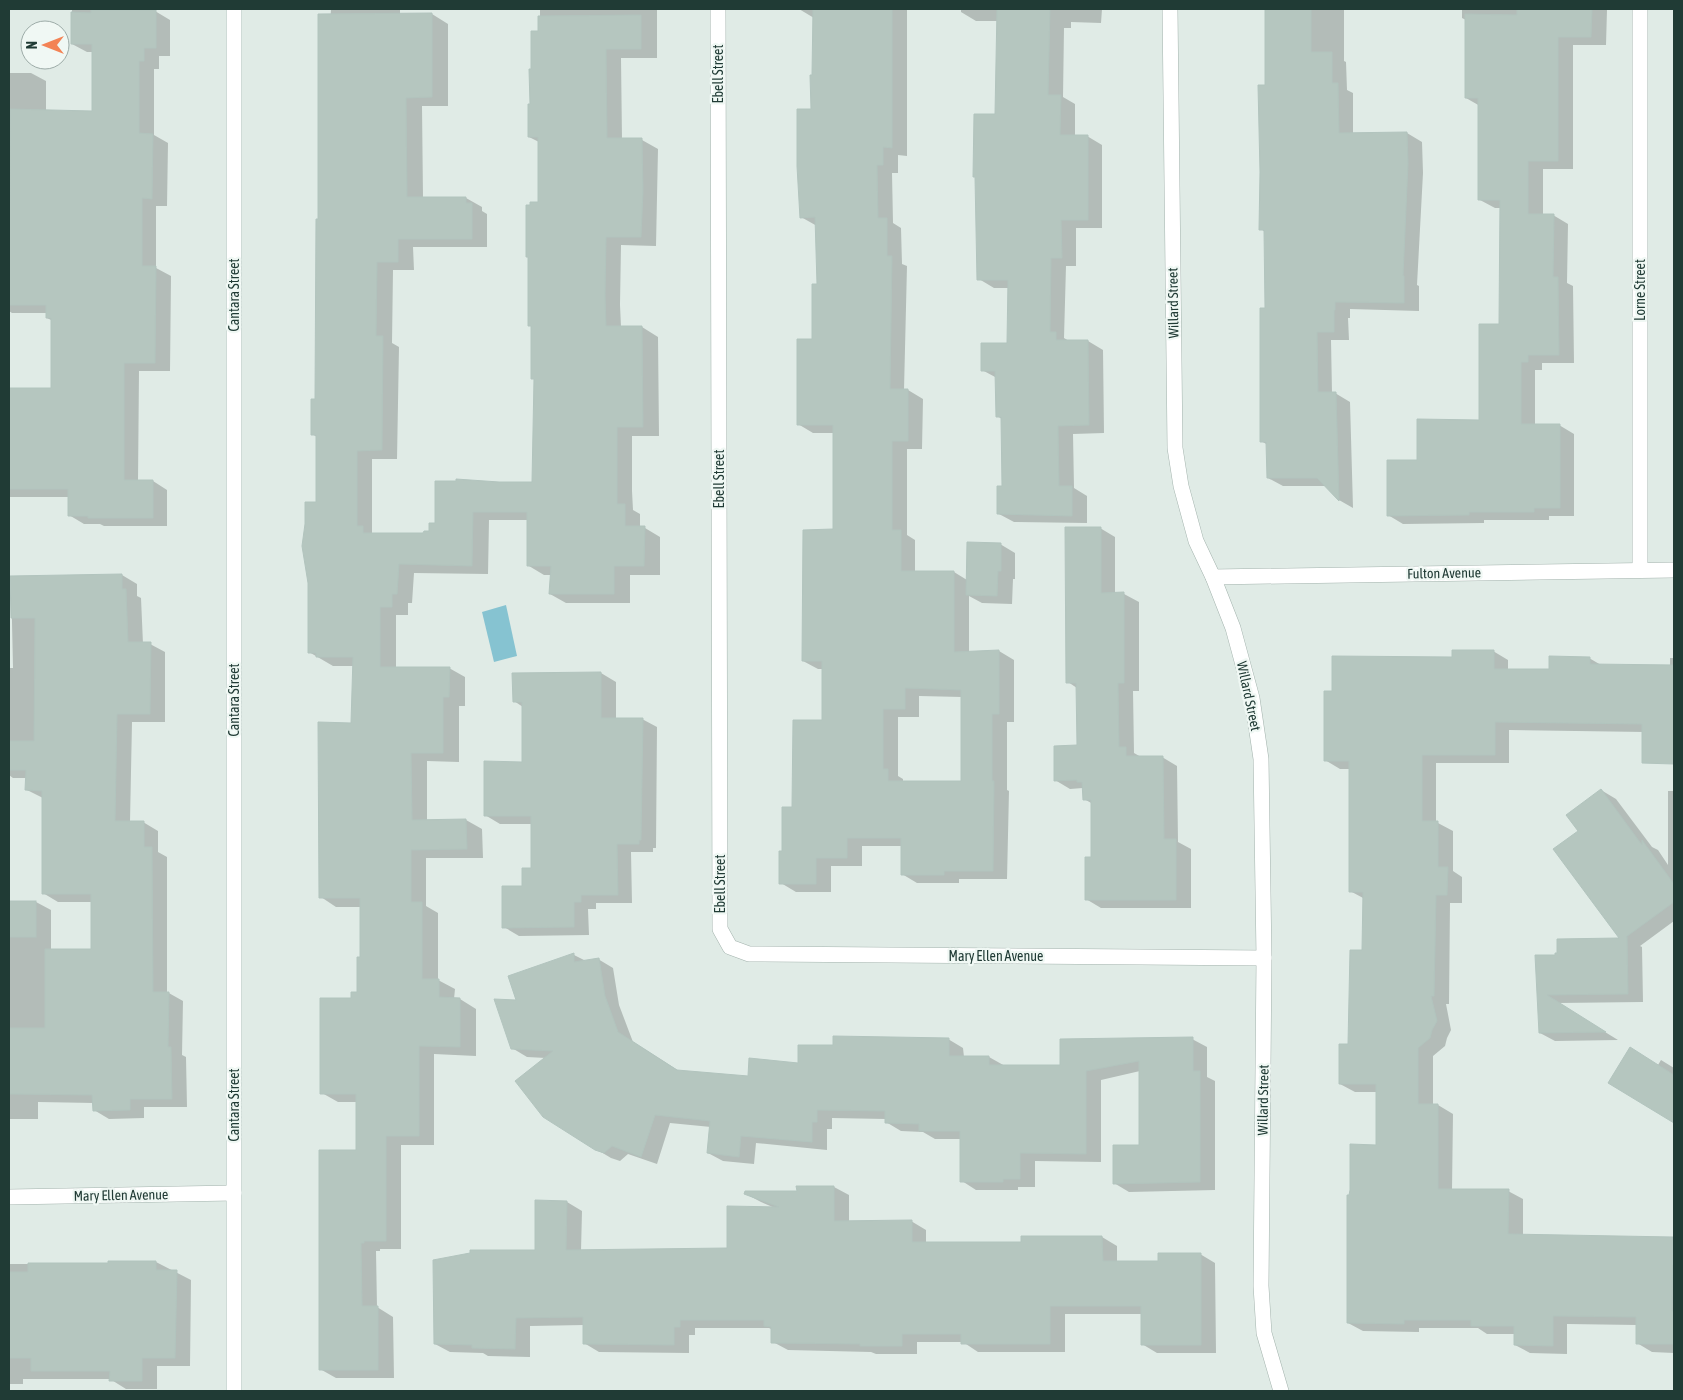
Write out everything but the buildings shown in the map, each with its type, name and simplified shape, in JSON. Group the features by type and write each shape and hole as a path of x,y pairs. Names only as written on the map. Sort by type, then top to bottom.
{"street":[{"name":"Cantara Street","path":"234,9 234,1391"},
{"name":"Ebell Street","path":"718,9 720,929 730,947"},
{"name":"Willard Street","path":"1170,9 1175,448 1180,486 1196,541 1213,576 1233,628 1250,690 1260,759 1264,958 1261,1286 1264,1333 1281,1391"},
{"name":"Lorne Street","path":"1640,9 1640,570"},
{"name":"Fulton Avenue","path":"1213,576 1674,570"},
{"name":"Mary Ellen Avenue","path":"730,947 749,954 1264,958"},
{"name":"Mary Ellen Avenue","path":"9,1197 234,1193"}],"water":[{"path":"506,605 517,656 494,662 482,612"}]}
